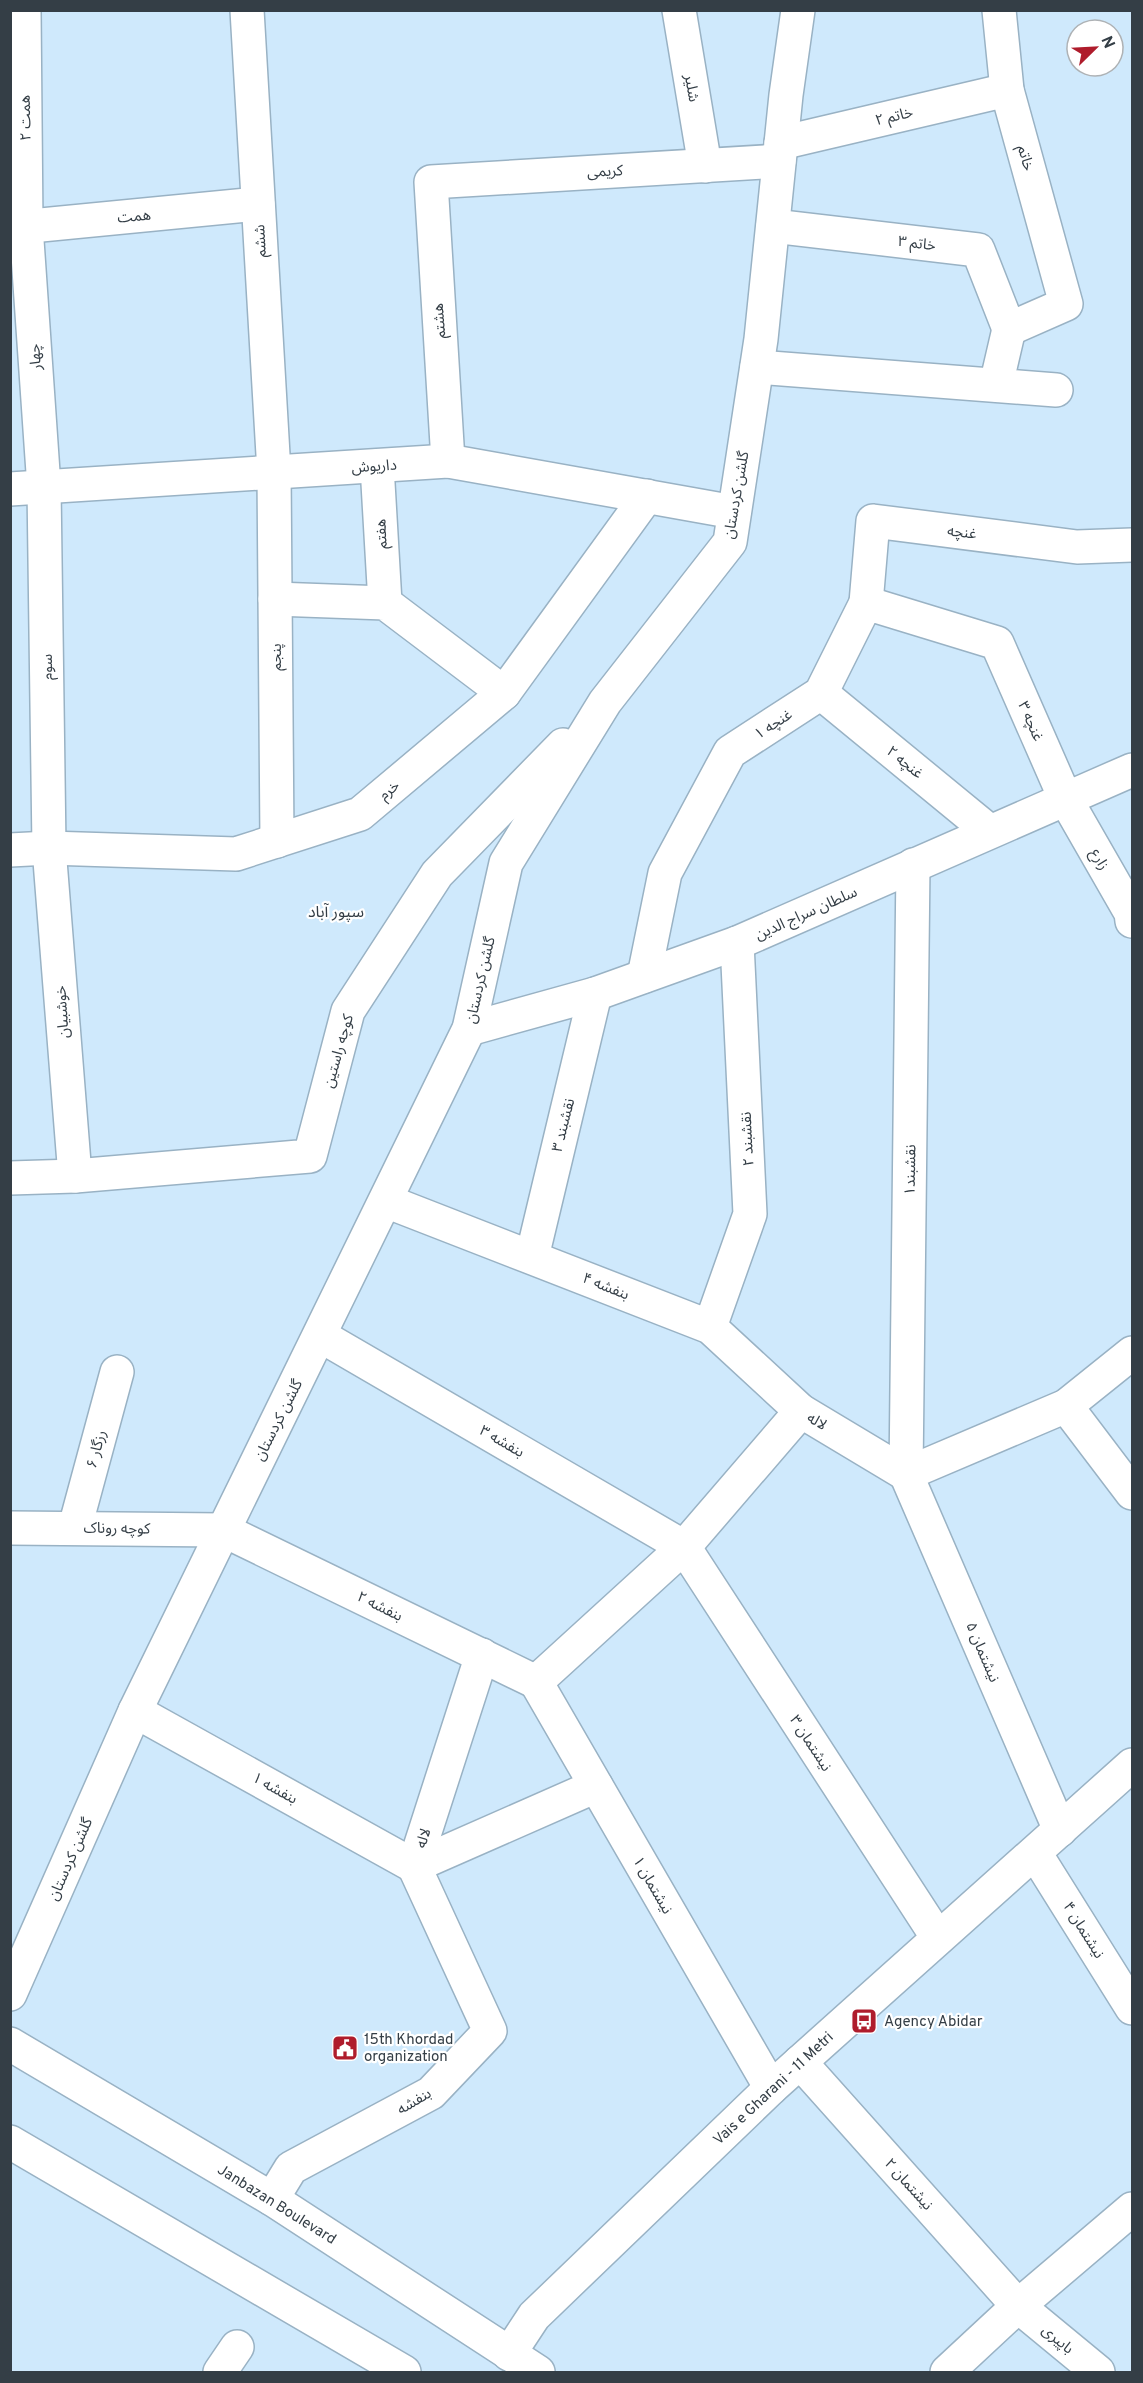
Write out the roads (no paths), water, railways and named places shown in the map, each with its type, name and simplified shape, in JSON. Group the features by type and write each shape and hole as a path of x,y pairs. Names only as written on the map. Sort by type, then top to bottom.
{"street":[{"name":"همت ۲","path":"19,227 24,10"},
{"name":"ششم","path":"247,10 274,472"},
{"name":"گلشن کردستان","path":"10,1994 135,1711 321,1336 469,1029 506,863 605,702 730,542 757,366 798,10"},
{"name":"خاتم","path":"999,10 1007,90 1066,304 1009,329"},
{"name":"شلیر","path":"674,12 705,166"},
{"name":"خاتم ۲","path":"780,152 1007,90"},
{"name":"کریمی","path":"431,182 705,166 780,152"},
{"name":"هشتم","path":"431,182 448,461"},
{"name":"همت","path":"19,227 258,204"},
{"name":"خاتم ۳","path":"773,226 978,250 1009,329"},
{"name":"چهار","path":"19,227 44,487"},
{"path":"996,385 1009,329"},
{"path":"757,366 1056,390"},
{"name":"داریوش","path":"10,489 448,461 734,512"},
{"name":"هفتم","path":"377,466 385,603"},
{"name":"پنجم","path":"274,472 277,841"},
{"name":"سوم","path":"44,487 49,848"},
{"name":"خرم","path":"10,850 49,848 236,854 360,814 504,693 647,496"},
{"name":"غنچه","path":"866,603 873,521 1077,547 1132,544"},
{"path":"275,599 385,603 504,693"},
{"path":"821,693 866,603"},
{"name":"غنچه ۳","path":"866,603 997,643 1065,798"},
{"name":"غنچه ۲","path":"821,693 989,831"},
{"name":"غنچه ۱","path":"644,976 665,873 730,752 821,693"},
{"name":"کوچه راستین","path":"10,1178 75,1176 310,1155 348,1011 436,874 605,702"},
{"name":"سلطان سراج الدین","path":"469,1029 595,994 738,943 1132,770"},
{"name":"زارع","path":"1065,798 1131,913 1132,921"},
{"name":"خوشبیان","path":"49,848 75,1176"},
{"name":"نقشبند۱","path":"906,1474 913,865"},
{"name":"نقشبند ۲","path":"710,1328 750,1214 738,943"},
{"name":"نقشبند ۳","path":"532,1257 595,994"},
{"name":"بنفشه ۴","path":"386,1201 710,1328 801,1411"},
{"name":"بنفشه ۳","path":"321,1336 684,1547"},
{"path":"906,1474 1066,1406 1132,1353"},
{"name":"رزگار ۶","path":"75,1527 117,1372"},
{"path":"1066,1406 1132,1493"},
{"name":"لاله","path":"536,1682 684,1547 801,1411 906,1474"},
{"name":"نیشتمان ۵","path":"906,1474 1060,1830"},
{"name":"کوچه روناک","path":"10,1528 223,1530"},
{"name":"بنفشه ۲","path":"223,1530 536,1682"},
{"name":"نیشتمان ۳","path":"684,1547 938,1938"},
{"name":"لاله","path":"414,1866 482,1656"},
{"name":"نیشتمان ۱","path":"536,1682 771,2088"},
{"name":"بنفشه ۱","path":"135,1711 414,1866"},
{"name":"Vais e Gharani - 11 Metri","path":"509,2354 534,2316 771,2088 1132,1765"},
{"name":"لاله","path":"414,1866 596,1786"},
{"name":"نیشتمان ۴","path":"1035,1853 1132,2008"},
{"name":"بنفشه","path":"272,2199 291,2168 431,2093 490,2031 414,1866"},
{"name":"Janbazan Boulevard","path":"10,2044 272,2199 538,2373"},
{"name":"۲ نیشتمان","path":"800,2061 1018,2306"},
{"path":"10,2142 404,2373"},
{"path":"947,2373 1018,2306 1132,2209"},
{"name":"باپیری","path":"1018,2306 1098,2373"}],"place":[{"name":"Agency Abidar","path":"864,2021"},
{"name":"15th Khordad organization","path":"345,2048"}],"district":[{"name":"سپور آباد","path":"336,911"}]}
